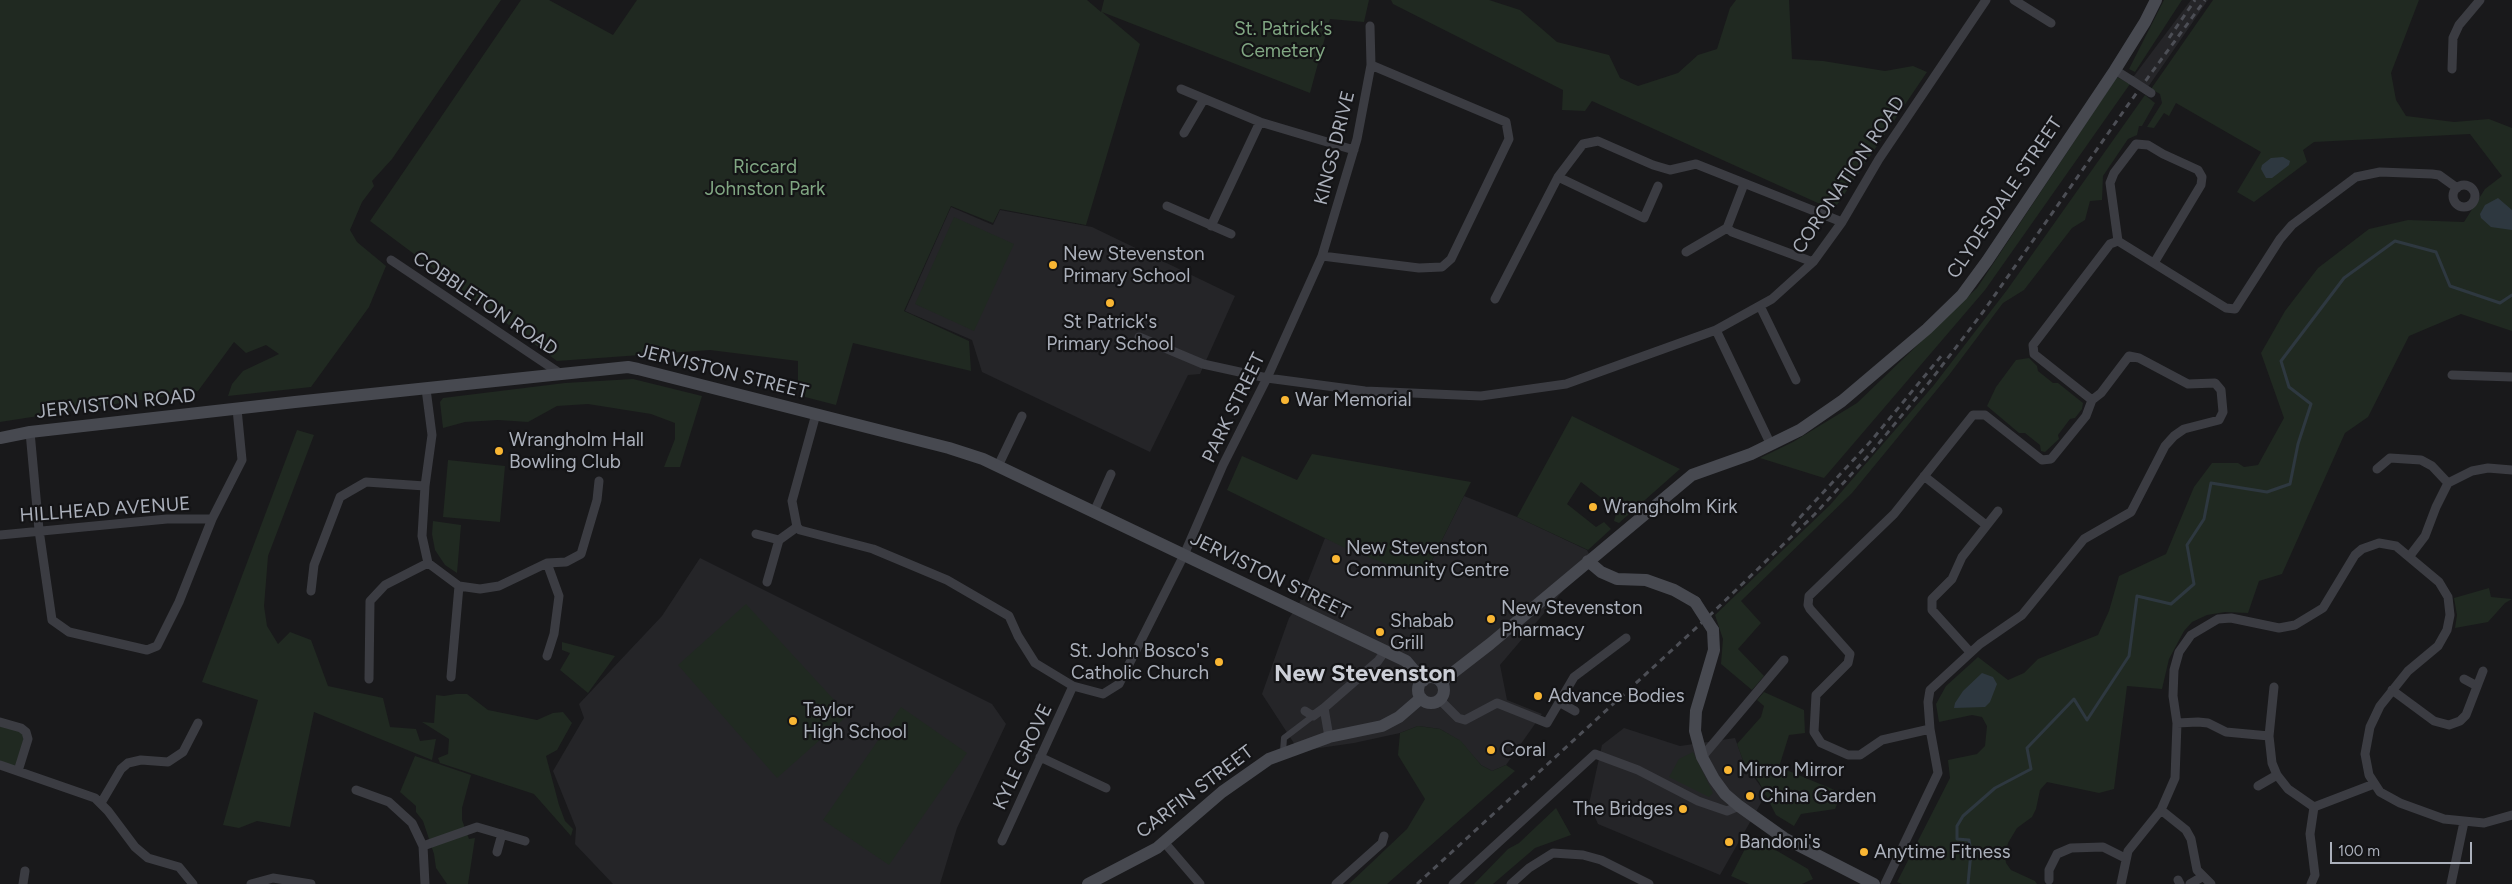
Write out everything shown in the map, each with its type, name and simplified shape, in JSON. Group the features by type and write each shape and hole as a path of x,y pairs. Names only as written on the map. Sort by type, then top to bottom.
{"main road":[{"name":"CLYDESDALE STREET","path":"1441,682 1490,644 1588,560 1692,475 1771,445 1800,430 1842,401 1927,329 1962,295 1992,254 2115,70 2145,22 2156,0"},
{"name":"JERVISTON STREET","path":"237,409 628,367 638,368 949,448 983,459 1406,661 1422,681"},
{"name":"JERVISTON ROAD","path":"0,438 30,432 237,409"},
{"path":"1588,560 1602,572 1617,579 1646,580 1674,590 1695,602 1713,630 1714,650 1696,710 1694,731 1702,757 1725,794 1738,806 1784,838 1874,884"},
{"path":"1434,678 1441,682 1444,693 1440,700 1428,703 1421,698 1419,691 1422,681 1434,678"},
{"name":"CARFIN STREET","path":"1088,884 1164,842 1243,776 1283,752 1328,737 1382,726 1399,717 1421,698"}],"street":[{"name":"CORONATION ROAD","path":"1139,337 1203,364 1267,378 1365,391 1481,396 1566,384 1716,330 1772,299 1813,262 1842,222 1879,159 1986,0"},
{"path":"2014,0 2051,23"},
{"path":"2452,69 2452,38 2459,25 2480,0"},
{"name":"KINGS DRIVE","path":"1313,275 1322,256 1354,150 1371,64 1370,26"},
{"path":"1322,256 1419,268 1442,267 1451,259 1509,138 1506,122 1371,64"},
{"path":"2115,70 2151,93"},
{"path":"1181,89 1260,122 1354,150"},
{"path":"1184,133 1204,99"},
{"path":"1211,226 1260,122"},
{"path":"1495,299 1558,177 1583,144 1598,141 1653,165 1670,170 1696,164 1842,222"},
{"path":"2118,241 2110,183 2114,173 2136,144 2148,144 2163,154 2198,170 2202,177 2201,185 2154,263"},
{"path":"2118,241 2226,308 2235,309 2280,239 2292,225 2356,177 2380,172 2432,174 2439,175 2457,188"},
{"path":"1558,177 1644,218 1658,186"},
{"path":"1686,252 1728,228 1744,184"},
{"path":"1167,206 1231,234"},
{"path":"1728,228 1732,232 1813,262"},
{"path":"2092,400 2034,354 2033,345 2110,244 2118,241"},
{"name":"COBBLETON ROAD","path":"391,260 561,374"},
{"name":"PARK STREET","path":"797,527 807,532 873,550 948,580 1009,616 1018,636 1035,663 1073,686 1104,694 1119,684 1184,555 1223,465 1267,378 1313,275"},
{"path":"1760,306 1796,380"},
{"path":"1716,330 1771,445"},
{"path":"1885,884 1938,773 1930,730 1928,702 1930,690 1970,652 2022,615 2084,539 2131,512 2165,446 2174,436 2184,429 2219,420 2223,412 2221,390 2211,381 2188,384 2139,358 2129,356 2101,393 2092,400 2086,416 2051,459 2042,460 2036,457 1985,415 1978,414 1970,418 1894,514 1813,591 1809,596 1808,605 1850,654 1848,663 1816,695 1814,732 1821,743 1848,755 1860,754 1882,740 1930,730"},
{"path":"2452,375 2512,378"},
{"path":"426,389 432,436 425,486 422,536 428,563 460,586 480,589 499,586 547,563 566,562 581,554 597,500 599,481"},
{"path":"30,432 39,530 52,620 69,632 147,650 158,646 171,620 212,519 242,460 237,409"},
{"path":"767,582 779,540 797,527 792,501 816,414"},
{"path":"998,466 1022,416"},
{"path":"2377,469 2390,458 2421,460 2432,466 2448,483"},
{"path":"2409,557 2425,536 2448,483 2472,471 2488,468 2512,470"},
{"path":"1094,512 1111,474"},
{"path":"1924,476 1986,526"},
{"path":"311,591 314,565 340,497 366,482 425,486"},
{"path":"1970,652 1932,610 1930,605 1935,595 1952,579 1962,557 1998,511"},
{"name":"HILLHEAD AVENUE","path":"0,535 167,519 212,519"},
{"path":"756,534 779,540"},
{"path":"2121,884 2125,858 2161,810 2174,778 2177,723 2173,696 2174,670 2179,652 2191,635 2218,619 2231,618 2279,628 2295,625 2323,608 2355,555 2362,549 2379,543 2396,546 2439,582 2448,598 2450,615 2447,630 2438,646 2408,671 2380,706 2370,727 2366,754 2369,775 2380,792 2400,804 2444,819 2484,823 2512,814"},
{"path":"369,679 370,601 385,585 428,563"},
{"path":"547,563 559,596 554,634 547,656"},
{"path":"450,677 460,586"},
{"path":"1440,700 1458,718 1465,720 1497,703 1547,724 1574,676 1626,638"},
{"path":"1283,752 1284,738 1309,714 1324,708 1378,661 1386,651"},
{"path":"1702,757 1784,660"},
{"path":"2392,690 2434,722 2449,725 2460,721 2466,714 2483,671"},
{"path":"2464,679 2477,686"},
{"name":"KYLE GROVE","path":"1002,841 1073,686"},
{"path":"2274,687 2269,736 2272,763 2277,775 2288,789 2314,807"},
{"path":"1559,702 1575,711"},
{"path":"1324,708 1328,737"},
{"path":"0,722 21,728 26,732 28,739 18,771"},
{"path":"101,803 121,769 128,763 141,760 168,762 183,752 198,723"},
{"path":"2177,723 2208,723 2226,732 2269,736"},
{"path":"1453,884 1595,754 1638,770 1698,801 1727,811 1738,806"},
{"path":"1040,758 1106,788"},
{"path":"0,765 87,794 101,803 135,847 148,858 179,867 193,884"},
{"path":"2258,786 2277,775"},
{"path":"2314,807 2374,784"},
{"path":"356,790 389,802 412,823 423,846 425,884"},
{"path":"2311,884 2315,875 2310,834 2314,807"},
{"path":"2161,810 2186,830 2191,839 2197,870 2202,877 2212,884"},
{"path":"2451,884 2464,822"},
{"path":"423,846 469,828 477,827 525,841"},
{"path":"497,852 502,834"},
{"path":"1336,884 1382,843 1384,836"},
{"path":"1164,842 1200,884"},
{"path":"2048,880 2049,870 2056,854 2070,848 2103,847 2125,858"},
{"path":"1511,884 1529,868 1553,853 1583,855 1600,860 1649,884"},
{"path":"23,884 25,871"},
{"path":"2190,884 2202,877"},
{"path":"251,884 273,878 311,884"}],"shaded area":[{"path":"2191,0 2208,0 2146,90 2131,80"},
{"path":"2283,157 2290,161 2289,165 2272,178 2266,178 2261,169 2262,165 2271,158"},
{"path":"2498,198 2512,210 2512,230 2491,227 2481,218 2480,214 2485,205"},
{"path":"951,207 993,225 1000,210 1092,227 1235,296 1200,374 1188,375 1150,452 982,372 972,340 905,311"},
{"path":"1464,496 1517,517 1587,550 1591,558 1500,665 1507,700 1542,714 1506,765 1492,771 1481,765 1460,741 1440,729 1418,726 1400,733 1354,743 1299,751 1262,694 1289,618 1299,604 1325,538 1423,578"},
{"name":"Taylor High School","path":"700,558 992,704 1006,724 957,828 940,884 613,884 575,844 576,828 553,771 584,718 579,704 662,616"},
{"path":"1982,673 1993,677 1997,684 1990,702 1985,707 1954,708 1963,691"},
{"path":"1624,728 1680,746 1735,738 1744,763 1766,794 1720,875 1598,824 1589,804 1602,745"}],"green space":[{"path":"0,0 501,0 392,159 372,181 374,186 362,202 350,230 357,242 386,266 369,307 311,387 228,396 232,384 243,371 279,354 266,345 246,353 234,342 198,391 0,422"},
{"name":"Riccard Johnston Park","path":"521,0 549,0 613,35 637,0 1087,0 1101,12 1104,0 1369,0 1364,22 1330,19 1310,93 1102,12 1140,44 1086,225 1000,209 993,223 951,206 904,311 969,341 971,371 853,343 836,405 805,397 798,382 798,361 710,350 557,361 370,221"},
{"path":"1391,0 1489,0 1520,10 1557,42 1609,55 1620,78 1638,86 1678,73 1698,55 1717,49 1730,8 1736,0 1789,0 1792,59 1823,61 1885,71 1913,66 1927,72 1837,205 1820,204 1592,101 1585,111 1562,110 1563,90 1393,4"},
{"path":"2164,0 2182,0 2135,72 2129,69"},
{"path":"2213,0 2419,0 2391,73 2396,100 2406,116 2454,122 2489,119 2512,128 2512,331 2461,314 2409,336 2368,417 2345,433 2282,574 2259,581 2248,613 2225,612 2207,615 2192,622 2184,631 2169,659 2162,689 2127,686 2114,789 2099,793 2047,782 2040,790 2036,809 2032,817 2017,828 2008,843 2005,855 2006,863 2011,870 2035,881 2037,884 1902,884 1897,882 1950,778 1948,760 1977,754 1985,746 1987,726 1982,717 1972,715 1939,722 1936,704 1946,686 1978,657 2008,680 2024,673 2038,659 2098,635 2109,611 2119,576 2166,554 2194,487 2212,463 2238,463 2244,467 2258,465 2284,418 2261,353 2285,311 2318,268 2369,229 2408,220 2464,222 2485,189 2502,176 2470,134 2314,142 2303,150 2307,162 2254,202 2237,192 2261,152 2176,103 2169,116 2164,113 2154,128 2147,127 2162,103 2160,94 2151,89"},
{"path":"2117,77 2130,84 1985,290 1824,478 1760,458 1793,442 1857,403 1977,288"},
{"path":"2145,95 2155,103 2142,126 2139,126 2137,135 2128,139 2103,176 2102,200 2090,201 2085,220 2072,228 2024,290 2003,303 1949,375 1852,493 1741,601 1761,623 1738,649 1764,676 1752,690 1721,664 1723,639 1715,615 1830,505 1934,385 2007,290"},
{"path":"954,217 1014,244 974,331 915,304"},
{"path":"2029,358 2037,366 2038,371 2053,383 2058,383 2083,403 2082,409 2075,418 2070,419 2058,435 2059,439 2045,452 2041,451 2040,445 2025,433 2019,433 1987,406 1996,387 2016,360"},
{"path":"633,379 702,396 680,467 664,467 675,439 675,423 651,414 588,404 557,406 528,422 498,420 465,422 443,428 440,402 443,398 565,383"},
{"path":"1572,416 1680,469 1619,523 1614,521 1617,510 1581,482 1567,504 1596,527 1604,522 1611,529 1588,550 1517,517"},
{"path":"297,430 314,435 268,556 264,606 267,626 278,644 290,632 311,640 328,686 383,698 390,727 416,729 420,741 436,739 432,760 314,712 290,827 257,821 239,828 223,825 258,700 202,682"},
{"path":"1312,454 1471,482 1423,578 1345,548 1227,490 1242,456 1297,480"},
{"path":"448,460 505,466 500,522 443,517"},
{"path":"433,521 461,525 457,573 445,565 435,550 432,534"},
{"path":"2489,588 2491,597 2512,599 2505,603 2488,622 2455,628 2457,615 2454,598"},
{"path":"746,604 848,715 777,778 678,665"},
{"path":"562,642 615,656 588,693 560,670 570,653 562,650"},
{"path":"1764,692 1804,710 1805,733 1789,735 1779,767 1842,793 1835,809 1801,814 1794,826 1776,815 1759,782 1744,763 1737,744 1761,717 1764,706 1757,700"},
{"path":"467,694 488,710 537,720 553,713 563,712 572,723 557,750 546,756 559,805 565,821 573,829 571,836 534,794 440,763 438,758 448,754 449,739 422,722 434,723 436,695"},
{"path":"901,707 967,753 889,865 823,820"},
{"path":"0,724 25,733 17,769 0,763"},
{"path":"1418,726 1440,729 1461,741 1481,765 1492,771 1506,765 1515,771 1387,884 1349,884 1407,829 1425,799 1398,755 1400,733"},
{"path":"1693,752 1713,793 1709,797 1669,777 1679,759"},
{"path":"415,756 471,775 462,808 462,820 469,839 475,838 468,884 447,884 436,868 434,854 423,821 416,812 416,806 400,792"},
{"path":"1556,808 1571,835 1535,848 1493,884 1474,884 1508,849 1519,843"},
{"path":"1762,842 1808,869 1813,879 1802,884 1749,884 1731,876 1748,843"}],"waterway":[{"path":"1968,884 1971,852 1969,840 1957,839 1957,826 1963,816 1995,788 2031,769 2027,748 2074,699 2087,720 2129,656 2137,596 2171,604 2194,584 2187,545 2204,519 2211,483 2267,492 2290,484 2298,444 2311,404 2289,387 2281,361 2344,278 2395,241 2436,252 2450,286 2500,303 2512,295"}],"railway":[{"path":"2169,38 2195,0"},
{"path":"1417,884 1708,617 1815,514 1870,454 1931,380 1983,312 2130,102 2205,0"},
{"path":"1792,526 1871,441 1942,355"}],"place":[{"name":"New Stevenston Primary School","path":"1053,265"},
{"name":"St Patrick's Primary School","path":"1110,303"},
{"name":"War Memorial","path":"1285,400"},
{"name":"Wrangholm Hall Bowling Club","path":"499,451"},
{"name":"Wrangholm Kirk","path":"1593,507"},
{"name":"New Stevenston Community Centre","path":"1336,559"},
{"name":"New Stevenston Pharmacy","path":"1491,619"},
{"name":"Shabab Grill","path":"1380,632"},
{"name":"St. John Bosco's Catholic Church","path":"1219,662"},
{"name":"Advance Bodies","path":"1538,696"},
{"name":"Taylor High School","path":"793,721"},
{"name":"Coral","path":"1491,750"},
{"name":"Mirror Mirror","path":"1728,770"},
{"name":"China Garden","path":"1750,796"},
{"name":"The Bridges","path":"1683,809"},
{"name":"Bandoni's","path":"1729,842"},
{"name":"Anytime Fitness","path":"1864,852"}],"district":[{"name":"New Stevenston","path":"1365,674"}],"park label":[{"name":"St. Patrick's Cemetery","path":"1283,40"}]}
